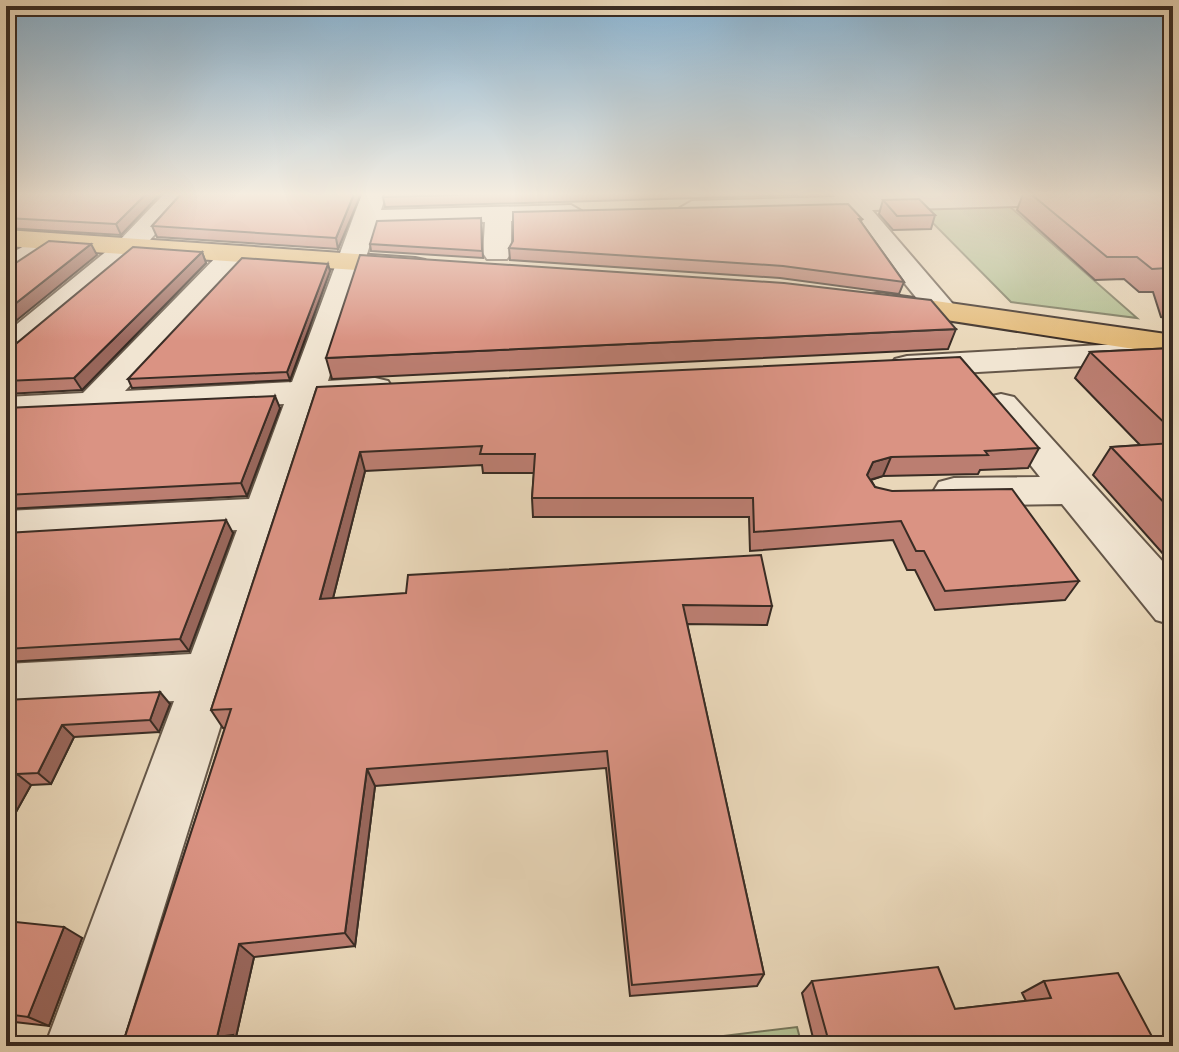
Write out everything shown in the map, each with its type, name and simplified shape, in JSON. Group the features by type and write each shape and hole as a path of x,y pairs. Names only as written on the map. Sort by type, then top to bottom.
{"main road":[{"path":"76,243 235,254 283,243"},
{"path":"397,243 443,268"},
{"path":"485,261 519,273"},
{"path":"854,299 943,310 1173,348"}],"street":[{"path":"6,269 45,243"},
{"path":"6,350 133,243"},
{"path":"83,1046 357,243"},
{"path":"485,261 490,243"},
{"path":"887,243 943,310"},
{"path":"94,403 235,254"},
{"path":"871,368 1173,348"},
{"path":"965,363 1173,606"},
{"path":"6,408 400,388"},
{"path":"916,492 1074,490"},
{"path":"6,527 264,513"},
{"path":"6,687 207,676"}],"green space":[{"path":"953,243 1051,243 1137,318 1011,302"},
{"path":"797,1027 802,1046 642,1046"}],"building":[{"path":"46,243 91,244 6,311 6,267"},
{"path":"482,243 482,251 370,244"},
{"path":"512,243 876,243 904,282 783,266 509,248"},
{"path":"1090,243 1173,243 1173,286 1167,268 1152,269 1137,257 1107,257"},
{"path":"133,247 202,252 74,378 6,381 6,349"},
{"path":"360,255 784,283 931,300 956,329 326,358"},
{"path":"242,258 328,264 287,372 128,379"},
{"path":"1173,348 1173,431 1090,352"},
{"path":"960,357 1039,448 985,451 988,455 891,457 873,462 867,475 875,487 892,491 1012,489 1079,581 945,591 924,551 916,551 901,521 754,532 753,498 532,498 535,454 480,454 482,446 360,452 320,599 406,593 408,575 761,555 772,606 683,605 764,974 632,985 607,751 367,769 345,933 239,944 217,1037 233,1035 230,1046 122,1046 231,709 211,710 317,387"},
{"path":"275,396 241,483 6,495 6,408"},
{"path":"1173,443 1173,512 1111,447"},
{"path":"226,520 180,639 6,649 6,533"},
{"path":"160,692 150,720 62,725 38,773 17,774 6,793 6,700"},
{"path":"6,921 64,927 28,1017 6,1014"},
{"path":"938,967 955,1009 1051,998 1044,981 1118,973 1157,1046 830,1046 812,981"}]}
